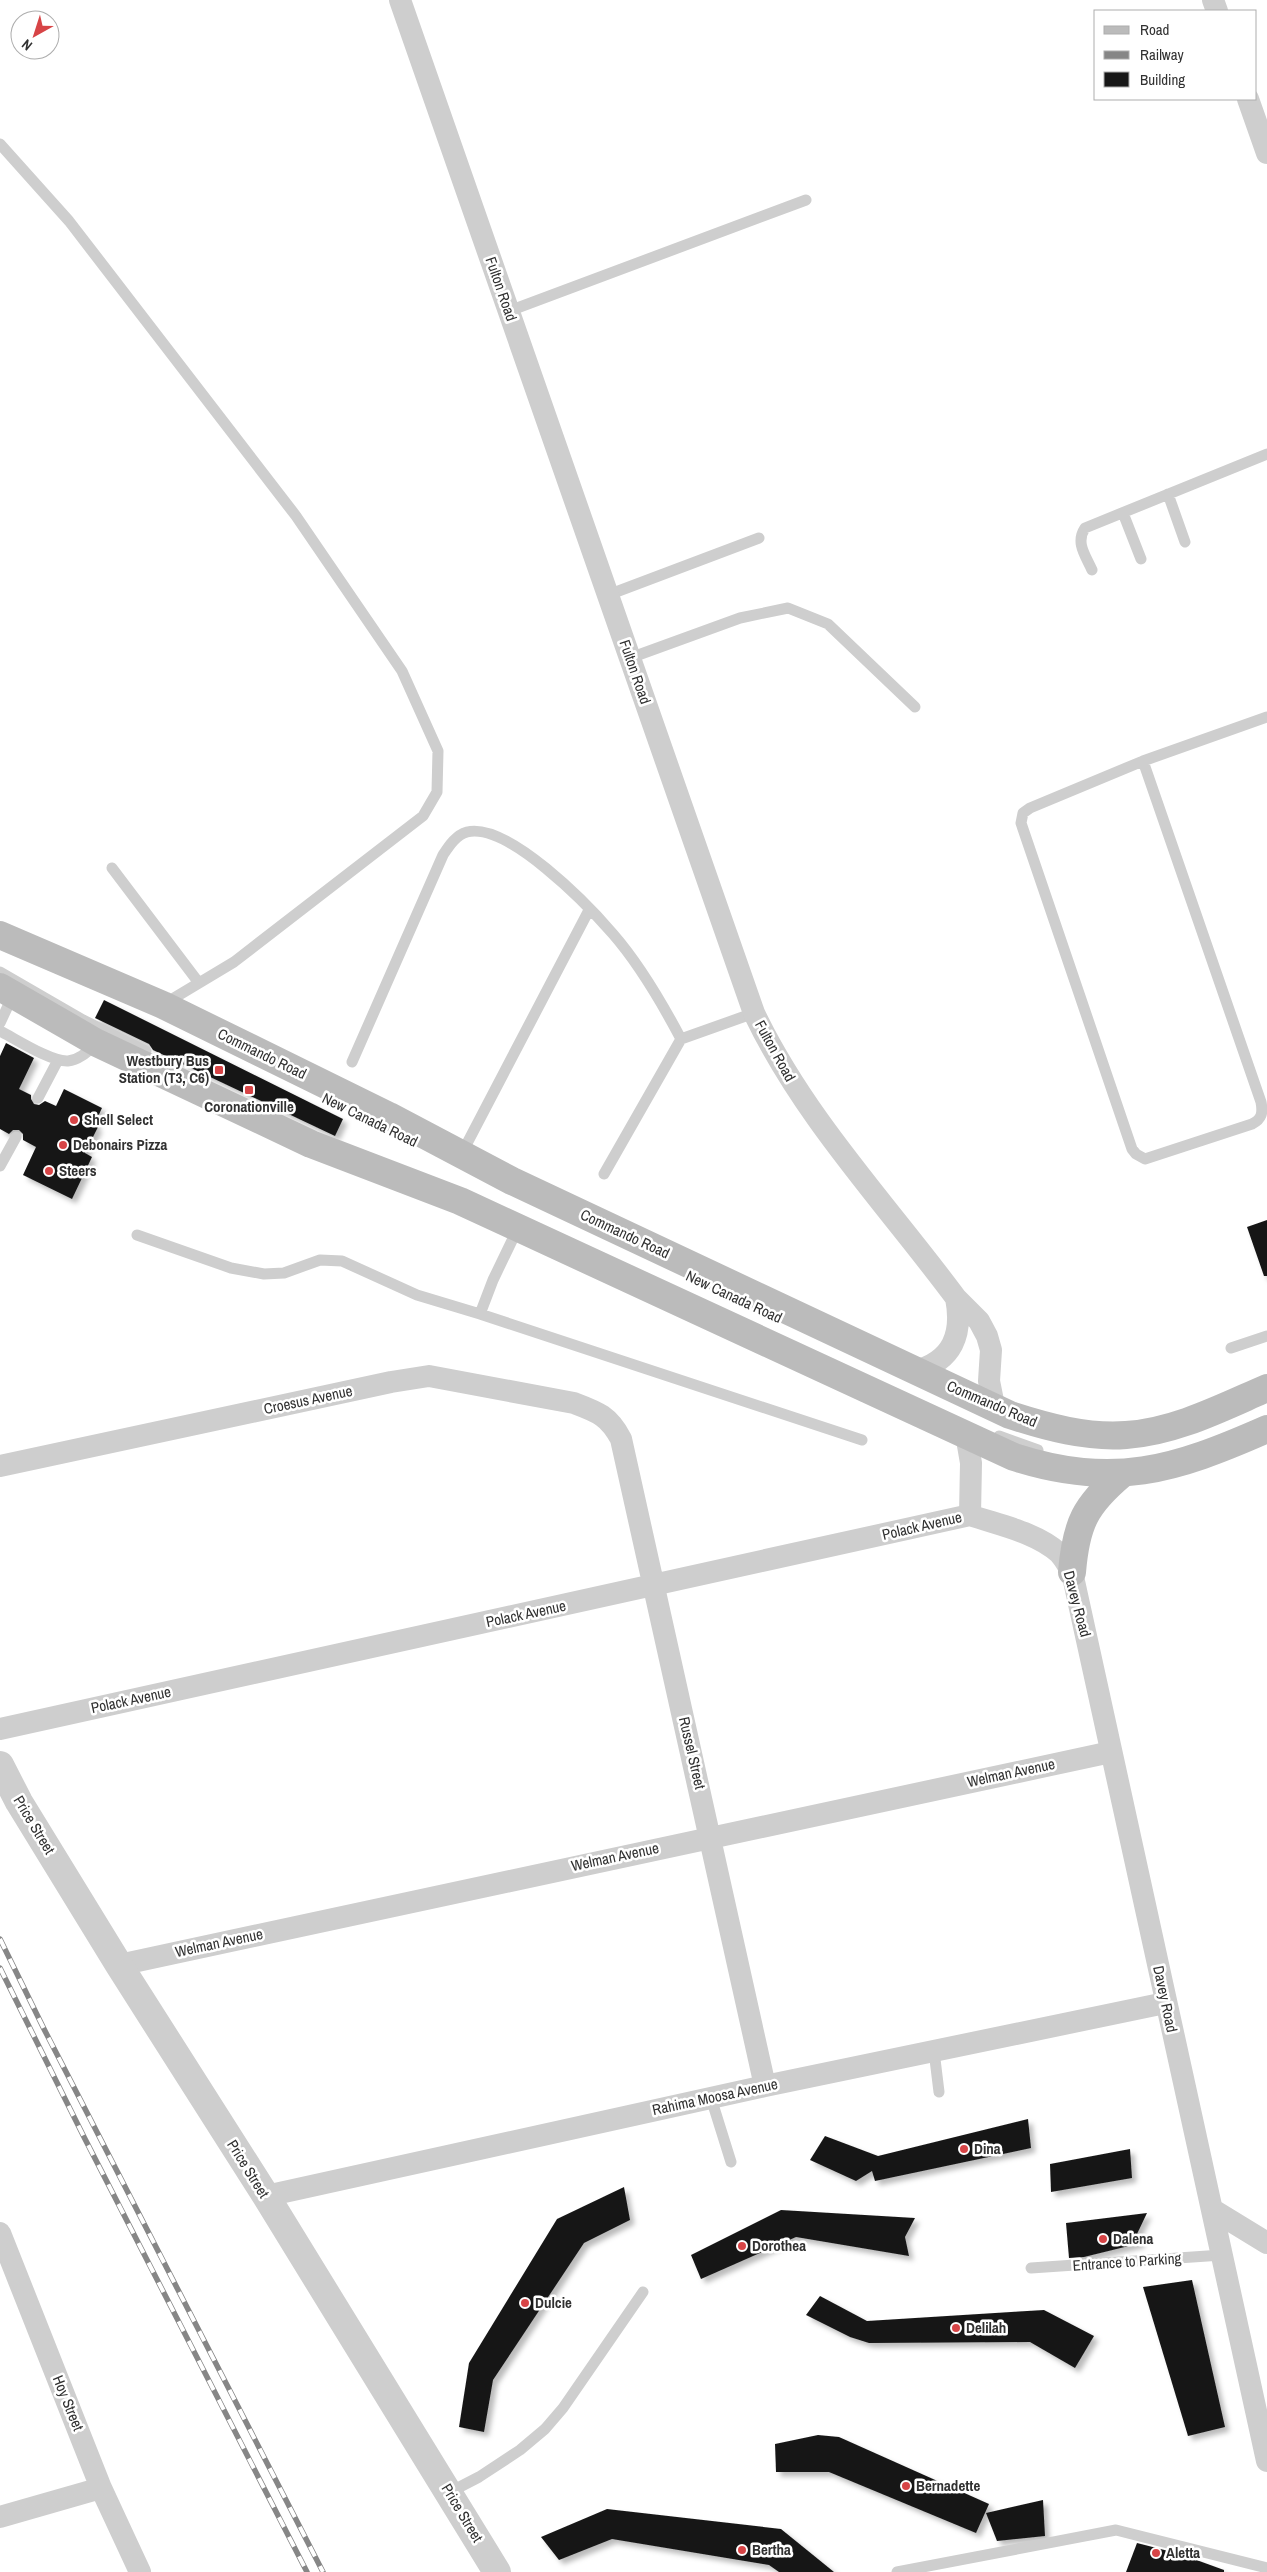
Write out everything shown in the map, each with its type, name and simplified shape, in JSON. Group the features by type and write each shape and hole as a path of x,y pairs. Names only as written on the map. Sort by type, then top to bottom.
{"main road":[{"name":"Commando Road","path":"0,935 162,1005 462,1153 512,1180 915,1372 984,1426 994,1449 1037,1465 1086,1474 1122,1474 1154,1469 1208,1454 1267,1429"},
{"name":"Commando Road","path":"4,984 97,1043 310,1144 460,1201 518,1228 984,1426 1010,1415 1045,1426 1082,1432 1126,1435 1157,1430 1191,1420 1267,1388"},
{"path":"1072,1572 1075,1542 1084,1516 1099,1494 1122,1474"}],"street":[{"name":"Fulton Road","path":"400,0 754,1013 770,1046 803,1098 956,1298 979,1321 987,1336 990,1350 989,1381 984,1426 971,1463 970,1515"},
{"path":"1248,100 1267,153"},
{"path":"915,1372 929,1368 938,1362 955,1341 959,1327 956,1298"},
{"name":"Croesus Avenue","path":"0,1466 391,1382 429,1376 574,1403 596,1411 613,1422"},
{"name":"Russel Street","path":"613,1422 621,1439 711,1836 765,2086"},
{"name":"Polack Avenue","path":"0,1729 970,1515 1035,1538 1049,1545"},
{"name":"Davey Road","path":"1049,1545 1061,1555 1072,1572 1165,2003 1213,2210 1267,2461"},
{"name":"Welman Avenue","path":"119,1965 711,1836 1111,1752"},
{"name":"Price Street","path":"0,1765 19,1802 119,1965 266,2196 450,2492 497,2572"},
{"name":"Rahima Moosa Avenue","path":"266,2196 765,2086 1165,2003"},
{"path":"1213,2210 1267,2243"},
{"name":"Hoy Street","path":"2,2245 101,2488 140,2572"},
{"path":"0,2517 101,2488"}],"lane":[{"path":"0,144 69,221 296,516 402,671 438,751 437,792 423,816 242,956 162,1005"},
{"path":"509,311 806,200"},
{"path":"1092,570 1080,543 1080,536 1085,528 1267,454"},
{"path":"1168,494 1185,542"},
{"path":"1123,513 1141,559"},
{"path":"608,595 759,538"},
{"path":"630,658 740,618 788,608 828,624 915,706"},
{"path":"1143,761 1261,1102 1262,1113 1259,1120 1252,1124 1145,1159 1136,1154 1132,1149 1021,823 1024,813 1030,808 1143,761 1267,717"},
{"path":"352,1062 443,855 453,841 465,832 480,831 511,844 545,867 568,887 613,934 651,986 681,1039"},
{"path":"112,868 199,983"},
{"path":"462,1153 589,910"},
{"path":"26,959 111,996"},
{"path":"0,1023 4,984 83,1020 159,1058"},
{"path":"604,1174 681,1039 754,1013"},
{"path":"0,1031 58,1060 69,1061 80,1057 97,1043"},
{"path":"38,1098 58,1060"},
{"name":"New Canada Road","path":"192,1074 318,1135 441,1181 984,1426 1060,1457 1117,1464 1154,1459 1222,1435"},
{"name":"New Canada Road","path":"292,1082 465,1169 977,1412 1033,1435"},
{"path":"0,1166 16,1137"},
{"path":"480,1314 493,1280 518,1228"},
{"path":"138,1235 231,1268 264,1274 284,1273 320,1260 342,1261 417,1295 862,1440"},
{"path":"1231,1348 1267,1336"},
{"path":"1199,1430 1267,1400"},
{"path":"1080,1445 1118,1447 1147,1444"},
{"path":"934,2051 939,2092"},
{"path":"711,2098 731,2162"},
{"name":"Entrance to Parking","path":"1031,2268 1222,2255"},
{"path":"450,2492 479,2477 520,2450 544,2429 563,2408 643,2292"},
{"path":"897,2572 1116,2530 1248,2568 1267,2568"}],"building":[{"name":"Westbury Bus Station (T3, C6)","path":"104,1000 343,1119 335,1136 153,1050 149,1044 95,1018"},
{"path":"6,1043 34,1058 19,1089 31,1095 34,1104 39,1105 45,1101 56,1106 64,1089 102,1108 94,1125 98,1127 85,1153 92,1157 72,1199 23,1175 36,1147 23,1140 23,1134 19,1130 13,1130 9,1134 0,1129 0,1056"},
{"path":"1267,1220 1267,1276 1264,1276 1247,1227"},
{"name":"Dina","path":"1028,2119 1031,2148 875,2181 872,2171 856,2181 810,2160 825,2136 878,2156"},
{"path":"1130,2149 1132,2178 1051,2192 1050,2164"},
{"name":"Dulcie","path":"624,2187 630,2220 584,2243 493,2380 484,2432 459,2427 469,2363 557,2219"},
{"name":"Dorothea","path":"781,2210 915,2218 905,2237 909,2256 796,2237 701,2279 691,2255"},
{"name":"Dalena","path":"1147,2213 1137,2234 1141,2243 1084,2257 1069,2258 1066,2223"},
{"path":"1192,2280 1225,2427 1188,2436 1143,2287"},
{"name":"Delilah","path":"820,2296 867,2321 1044,2310 1094,2336 1075,2368 1030,2342 869,2343 850,2337 806,2315"},
{"name":"Bernadette","path":"818,2435 839,2437 989,2504 976,2533 829,2472 776,2472 775,2444"},
{"path":"1043,2500 1045,2536 997,2541 986,2513"},
{"name":"Bertha","path":"607,2509 781,2529 834,2572 779,2572 769,2565 612,2539 559,2560 541,2537"},
{"name":"Aletta","path":"1137,2543 1180,2554 1224,2570 1224,2572 1126,2572"}],"railway":[{"path":"0,1939 44,2029 323,2572"},
{"path":"0,1968 84,2137 307,2572"}],"place":[{"name":"Westbury Bus Station (T3, C6)","path":"219,1070"},
{"name":"Coronationville","path":"249,1090"},
{"name":"Shell Select","path":"74,1120"},
{"name":"Debonairs Pizza","path":"63,1145"},
{"name":"Steers","path":"49,1171"},
{"name":"Dina","path":"964,2149"},
{"name":"Dalena","path":"1103,2239"},
{"name":"Dorothea","path":"742,2246"},
{"name":"Dulcie","path":"525,2303"},
{"name":"Delilah","path":"956,2328"},
{"name":"Bernadette","path":"906,2486"},
{"name":"Bertha","path":"742,2550"},
{"name":"Aletta","path":"1156,2553"}]}
